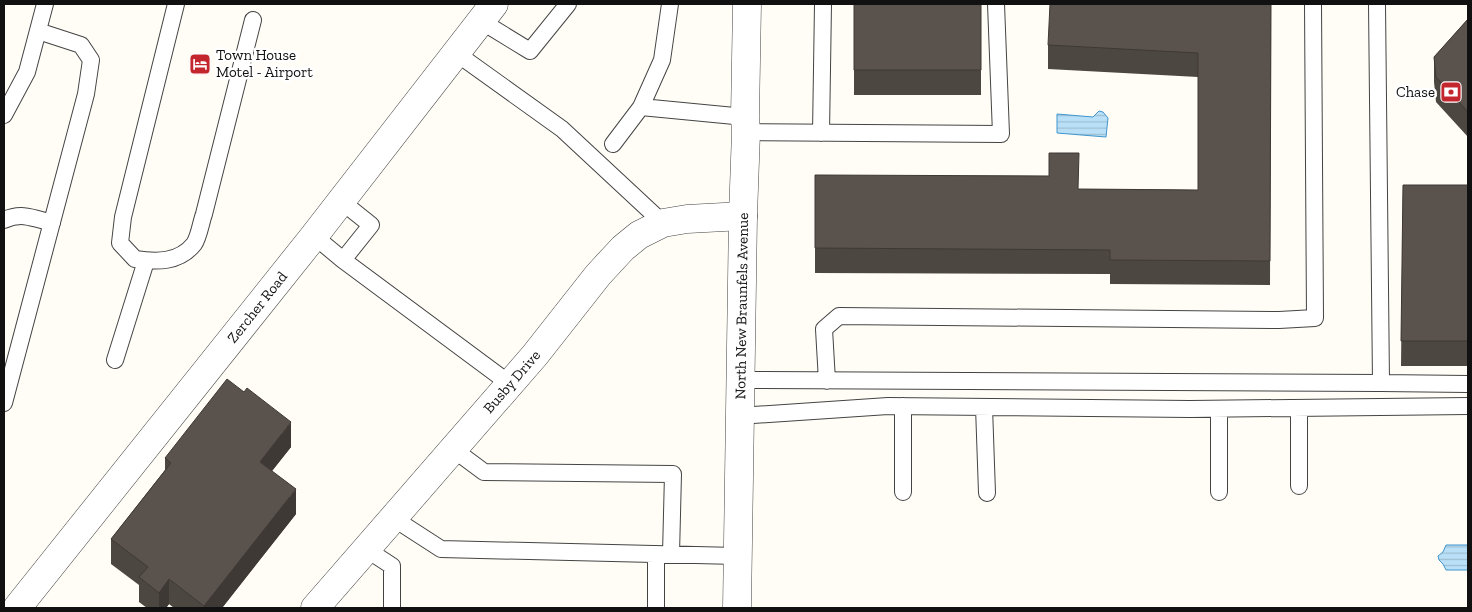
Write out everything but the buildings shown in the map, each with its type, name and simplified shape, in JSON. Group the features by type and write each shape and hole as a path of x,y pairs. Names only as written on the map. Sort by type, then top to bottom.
{"street":[{"name":"North New Braunfels Avenue","path":"737,608 747,4"},
{"name":"Zercher Road","path":"17,608 314,236 488,12"},
{"name":"Busby Drive","path":"315,608 535,355 598,275 623,248 640,235 663,223 687,219 742,216"}],"lane":[{"path":"4,115 27,72 45,4"},
{"path":"176,4 123,217 120,243 135,259 155,262 177,258 194,244 204,214 253,20"},
{"path":"488,12 530,51 568,4"},
{"path":"612,144 641,107 662,60 670,4"},
{"path":"821,133 823,4"},
{"path":"641,107 746,124 821,133 1001,134 996,4"},
{"path":"827,381 824,329 839,316 1279,320 1315,318 1313,4"},
{"path":"1377,4 1381,383"},
{"path":"4,403 86,94 91,60 81,45 38,31"},
{"path":"456,53 562,129 663,223"},
{"path":"341,201 371,225 342,260"},
{"path":"4,220 15,215 26,215 52,223"},
{"path":"314,236 342,260 510,384"},
{"path":"115,360 146,261"},
{"path":"740,380 1468,384"},
{"path":"739,416 903,406 1219,408 1468,406"},
{"path":"903,406 904,492"},
{"path":"984,407 987,493"},
{"path":"1219,408 1219,492"},
{"path":"1299,408 1299,486"},
{"path":"453,449 484,472 673,474 656,608"},
{"path":"393,518 441,548 737,556"},
{"path":"366,550 392,566 392,608"}],"water":[{"path":"1099,111 1103,112 1108,118 1106,137 1057,133 1057,114 1093,117"},
{"path":"1446,545 1468,545 1468,570 1446,570 1438,556 1443,552"}],"place":[{"name":"Town House Motel - Airport","path":"200,64"},
{"name":"Chase","path":"1451,92"}]}
